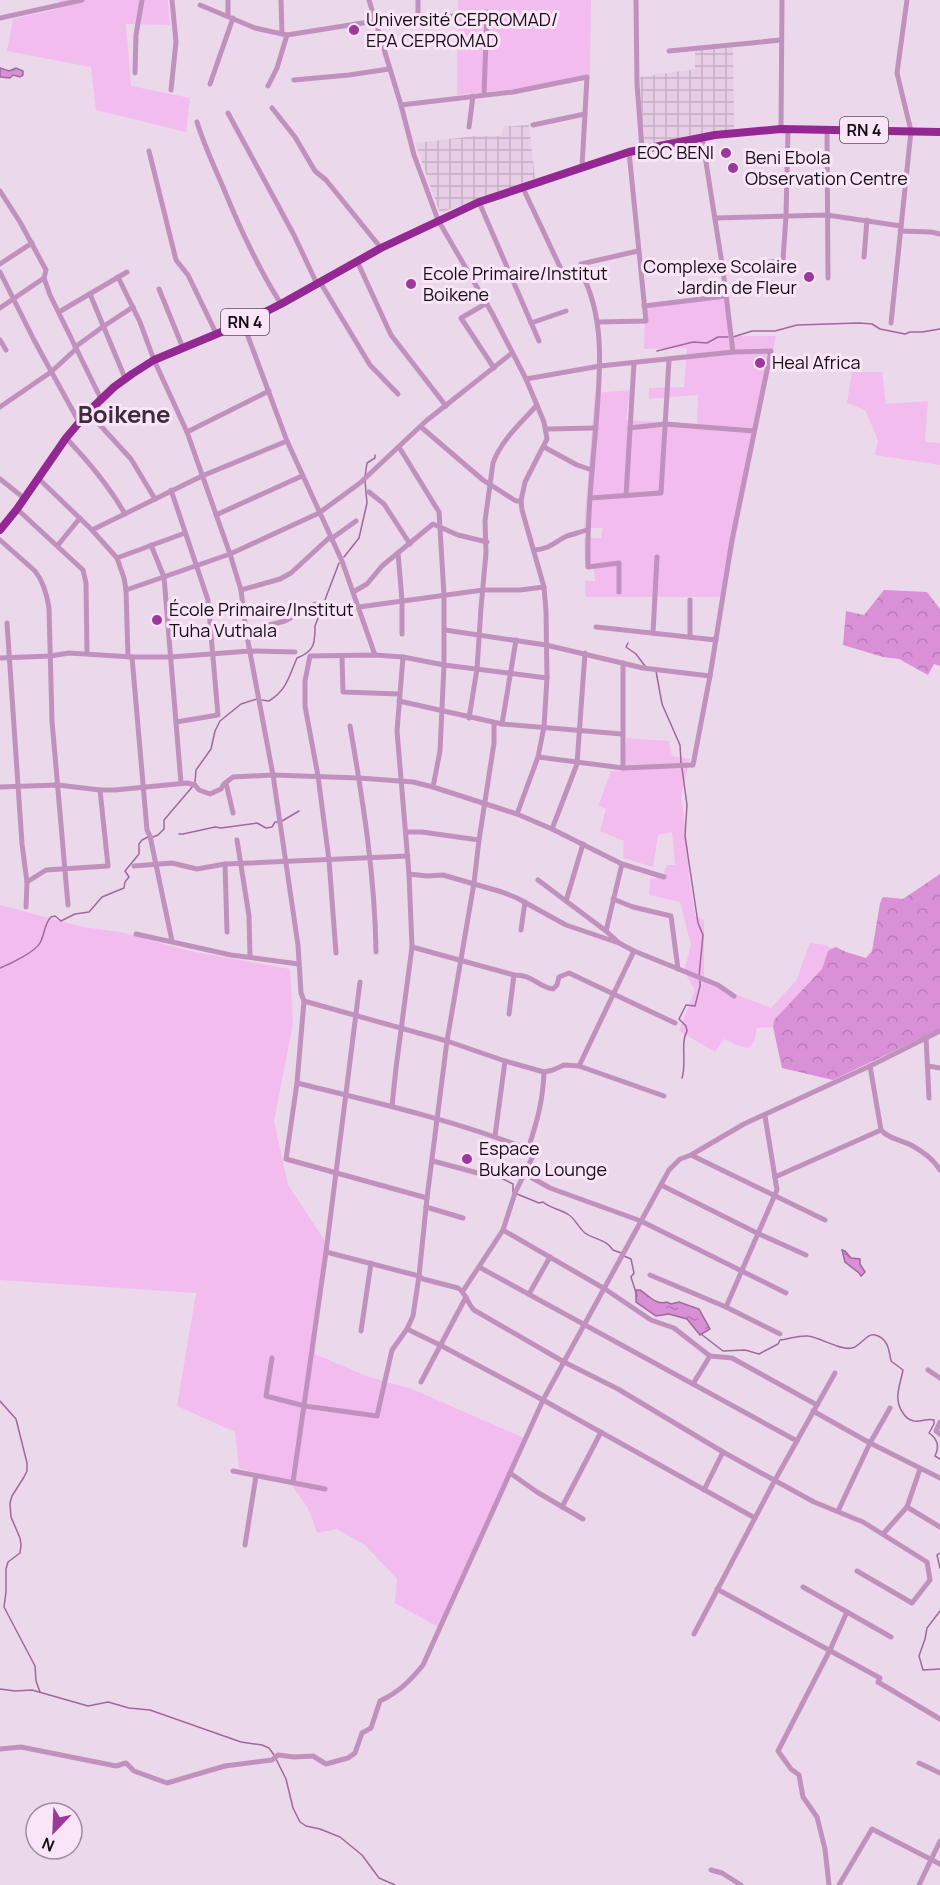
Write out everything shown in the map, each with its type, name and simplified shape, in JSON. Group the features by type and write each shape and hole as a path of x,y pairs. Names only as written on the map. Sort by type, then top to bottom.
{"highway":[{"name":"RN 4","path":"0,530 66,438 88,412 125,378 154,360 243,323 381,248 478,202 629,152 702,137 784,129 940,132"}],"street":[{"path":"0,18 82,0"},
{"path":"135,73 136,35 142,0"},
{"path":"171,90 176,42 172,0"},
{"path":"210,84 231,17 228,0"},
{"path":"268,86 277,68 284,35 280,0"},
{"path":"369,0 414,155 438,220 487,303 526,379 547,429 547,439 525,482 521,501 544,587 548,678 544,727 538,758 517,814"},
{"path":"418,0 418,20"},
{"path":"636,0 637,84 642,149"},
{"path":"723,270 783,260 786,216 782,0"},
{"path":"891,322 911,131 897,73 906,0"},
{"path":"200,5 255,28 284,35 487,12 484,95"},
{"path":"669,51 781,40"},
{"path":"294,80 389,69"},
{"path":"401,105 513,92 587,77 582,166"},
{"path":"469,127 473,96"},
{"path":"272,108 295,137 315,171 326,180 381,248"},
{"path":"228,113 319,283 370,365 398,393"},
{"path":"533,125 585,114"},
{"path":"197,122 205,146 260,272 281,304"},
{"path":"827,129 828,278"},
{"path":"702,137 723,270 733,352"},
{"path":"149,151 176,260 188,275 217,335"},
{"path":"598,322 646,321 629,152"},
{"path":"522,186 561,269 567,273 581,272 595,305 600,366 587,530 588,567 619,563 619,592"},
{"path":"0,192 46,270 44,278 50,295 101,399"},
{"path":"478,202 539,341"},
{"path":"715,218 827,214 867,220 901,229 940,234"},
{"path":"864,257 867,220"},
{"path":"0,264 32,243"},
{"path":"578,271 581,264 638,251"},
{"path":"357,261 391,335 446,406"},
{"path":"0,272 51,372 80,422"},
{"path":"59,312 127,272"},
{"path":"118,277 186,432 241,590 246,631 281,822 298,945 301,993 304,1001 297,1083 286,1159 427,1198"},
{"path":"0,308 44,278"},
{"path":"159,289 183,348"},
{"path":"90,294 125,378"},
{"path":"644,306 726,296"},
{"path":"487,303 461,318 494,369"},
{"path":"0,407 51,372 76,348 133,307"},
{"path":"531,323 566,311"},
{"path":"243,323 287,441 342,561 375,655"},
{"path":"0,340 6,350"},
{"path":"526,379 600,366 733,352 771,351 732,540 693,765 622,768 538,758"},
{"path":"126,590 230,554 319,513 360,483 421,427 512,352"},
{"path":"590,498 661,493 669,360"},
{"path":"626,496 634,363"},
{"path":"186,432 269,391"},
{"path":"469,718 480,635 487,542 485,521 490,478 495,455 537,405"},
{"path":"88,412 131,459 154,499"},
{"path":"630,428 665,424 754,431"},
{"path":"421,427 490,486 516,501 521,501"},
{"path":"547,429 596,428"},
{"path":"66,438 116,497 125,514"},
{"path":"92,530 171,490 287,441"},
{"path":"399,447 439,512 445,630 440,751 433,787"},
{"path":"544,447 577,465 592,470"},
{"path":"216,514 302,476"},
{"path":"38,478 92,530 117,558 124,578 147,831 172,941"},
{"path":"0,479 24,498"},
{"path":"171,490 208,600 218,715 176,722"},
{"path":"369,492 384,504 410,544"},
{"path":"17,509 83,570 86,583 87,653"},
{"path":"58,545 80,518"},
{"path":"241,590 280,579 291,573 330,538 356,521"},
{"path":"353,592 367,584 382,566 433,524 458,535 487,542"},
{"path":"534,550 549,547 566,537 587,530"},
{"path":"117,558 185,533"},
{"path":"0,540 35,571 46,592 49,608 52,721 69,905"},
{"path":"151,545 164,577 181,783"},
{"path":"398,554 402,634"},
{"path":"653,633 657,557"},
{"path":"359,607 483,590 520,590 544,587"},
{"path":"690,600 690,637"},
{"path":"246,631 285,621 315,604"},
{"path":"6,623 22,844 27,882 26,907"},
{"path":"596,627 716,640"},
{"path":"445,630 546,645 650,669 710,676"},
{"path":"502,724 516,640"},
{"path":"0,658 69,653 171,657 250,651 295,652"},
{"path":"552,829 577,764 585,653"},
{"path":"336,953 329,860 318,776 305,706 305,681 310,656 403,657 444,665 548,678"},
{"path":"342,656 343,692 399,694"},
{"path":"392,1106 412,947 408,856 397,731 403,657"},
{"path":"622,768 623,663"},
{"path":"399,701 494,723 622,734"},
{"path":"272,1358 266,1396 305,1406 377,1416 392,1350 407,1329 412,1316 419,1276 447,1041 474,883 494,743 494,723"},
{"path":"350,726 370,858 376,952"},
{"path":"0,787 58,785 100,790 181,783 194,785 199,790 210,794 221,789 233,777 318,776 401,781 433,787 517,814 622,864 664,877"},
{"path":"226,783 232,813"},
{"path":"27,882 46,870 108,866 100,790"},
{"path":"406,832 479,840"},
{"path":"237,840 249,916 250,957"},
{"path":"566,901 583,844"},
{"path":"134,866 172,863 197,869 225,864 408,856"},
{"path":"225,864 227,932"},
{"path":"606,931 622,864"},
{"path":"409,874 443,875 502,892 566,925 619,943 718,985 734,996"},
{"path":"538,880 619,943"},
{"path":"614,899 633,907 671,916 678,969"},
{"path":"521,930 525,902"},
{"path":"136,934 231,955 299,964"},
{"path":"412,947 514,975 527,975 542,987 553,989 559,977 569,973 675,1023"},
{"path":"579,1066 634,951"},
{"path":"510,1014 514,975"},
{"path":"293,1482 326,1251 334,1172 360,982"},
{"path":"304,1001 447,1041 544,1072 564,1065 579,1066 664,1096"},
{"path":"0,1749 21,1747 116,1766 126,1763 134,1771 167,1783 225,1766 272,1760 278,1755 313,1756 326,1764 348,1758 354,1753 362,1733 371,1728 380,1701 396,1693 423,1665 543,1400 669,1170 680,1159 744,1124 940,1031"},
{"path":"926,1037 929,1098"},
{"path":"495,1136 505,1061"},
{"path":"870,1066 881,1130 885,1135 911,1145 925,1154 940,1170"},
{"path":"928,1066 940,1068"},
{"path":"528,1149 543,1096 544,1072"},
{"path":"297,1083 438,1119 495,1136 535,1152 515,1193 503,1230 464,1294 421,1382"},
{"path":"726,1307 776,1195 765,1116"},
{"path":"775,1177 881,1130"},
{"path":"690,1155 825,1220"},
{"path":"433,1161 485,1175"},
{"path":"525,1174 550,1188 641,1221 786,1293"},
{"path":"661,1185 806,1255"},
{"path":"426,1207 463,1218"},
{"path":"503,1230 605,1289 651,1320 674,1328 710,1356 732,1358 817,1405"},
{"path":"326,1251 458,1288 474,1310 564,1362 618,1389 723,1452 814,1502 863,1522 883,1534 927,1562 930,1580 912,1604 856,1571"},
{"path":"529,1294 550,1257"},
{"path":"361,1331 371,1263"},
{"path":"479,1267 797,1441"},
{"path":"650,1275 726,1307 780,1334"},
{"path":"407,1329 543,1400 755,1518"},
{"path":"693,1384 710,1356"},
{"path":"928,1370 940,1378"},
{"path":"694,1634 775,1480 835,1373"},
{"path":"838,1511 870,1443 890,1408"},
{"path":"813,1411 937,1477"},
{"path":"940,1422 936,1431 940,1434"},
{"path":"562,1507 601,1432"},
{"path":"704,1490 723,1452"},
{"path":"883,1534 907,1507 920,1469"},
{"path":"232,1471 325,1489"},
{"path":"510,1473 583,1519"},
{"path":"245,1545 256,1476"},
{"path":"907,1507 940,1527"},
{"path":"803,1587 891,1637"},
{"path":"717,1589 880,1678 878,1682 940,1719"},
{"path":"829,1885 825,1849 817,1817 803,1797 799,1774 791,1769 778,1751 847,1612"},
{"path":"919,1763 940,1773"},
{"path":"839,1885 873,1829 940,1864"},
{"path":"919,1885 940,1841"},
{"path":"711,1870 722,1873 741,1885"}],"shaded area":[{"path":"60,0 168,0 170,25 126,24 131,86 190,98 186,132 96,110 91,67 7,51 13,19 57,9"},
{"path":"458,0 591,0 590,76 516,89 457,95"},
{"path":"733,47 734,129 710,132 701,141 643,154 640,77 695,69 695,50"},
{"path":"529,125 535,178 440,213 415,143 474,136 501,136 503,127"},
{"path":"726,298 732,336 776,336 724,597 586,597 585,581 595,581 594,569 585,567 584,538 601,538 603,528 584,528 595,393 630,390 626,420 697,424 698,395 649,399 649,388 684,387 687,348 644,349 645,308"},
{"path":"852,372 882,372 886,404 928,401 925,442 940,443 940,465 875,455 878,440 865,410 847,403"},
{"path":"627,738 669,741 672,756 690,759 681,796 695,915 704,920 704,977 719,988 771,1008 796,981 810,943 827,945 829,948 836,947 828,951 822,969 774,1020 773,1027 757,1028 754,1042 748,1048 724,1039 715,1052 679,1031 695,990 684,971 691,945 680,902 649,895 650,879 662,877 667,865 675,865 672,832 658,835 653,867 623,858 624,841 600,831 606,809 598,806 611,771 623,771"},
{"path":"0,905 83,927 120,932 190,951 290,969 293,1023 274,1121 288,1185 325,1241 315,1354 366,1376 412,1389 524,1438 438,1627 395,1603 397,1579 365,1545 337,1529 317,1533 308,1508 291,1484 239,1468 235,1432 177,1406 196,1293 0,1280"}],"green space":[{"path":"884,590 927,592 940,609 940,666 934,664 928,675 899,659 883,657 843,645 846,611 864,615"},
{"path":"940,874 940,1029 833,1080 782,1068 773,1027 774,1020 822,969 828,951 836,947 866,958 872,951 883,897 903,899"}],"water":[{"path":"0,68 9,71 16,68 23,71 23,75 20,77 13,75 10,78 0,77"},
{"path":"842,1250 851,1258 860,1259 865,1272 861,1276 845,1262"},
{"path":"636,1290 640,1290 660,1303 679,1302 699,1309 710,1329 700,1335 687,1319 669,1314 656,1316 636,1302"}],"waterway":[{"path":"733,337 752,331 775,331 797,325 872,324 880,329 905,334 940,329"},
{"path":"657,351 693,342 707,343 718,337 728,337"},
{"path":"365,477 367,463 375,458 375,455"},
{"path":"344,557 359,538 367,503 365,481"},
{"path":"262,700 269,701 280,692 297,658 313,646 315,626 339,563"},
{"path":"628,643 626,647 636,654 645,666"},
{"path":"656,671 662,704 680,745 681,763"},
{"path":"195,782 196,770 211,749 220,721 241,704 257,699"},
{"path":"682,768 687,805 685,836 698,923 703,935 699,976"},
{"path":"153,837 164,829 164,820 193,786"},
{"path":"282,821 299,811"},
{"path":"179,834 215,827 257,823 266,828 278,822"},
{"path":"0,968 33,950 42,940 51,917 55,916 61,921 75,914 89,912 102,897 124,888 129,877 125,871 139,854 139,844 148,837"},
{"path":"682,1078 684,1041 687,1031 686,1026 679,1019 686,1005 695,1006 700,981"},
{"path":"495,1175 513,1184 513,1192"},
{"path":"517,1194 539,1203 543,1202 566,1213 585,1233 621,1253"},
{"path":"624,1256 631,1259 634,1273 631,1277 637,1296"},
{"path":"701,1334 723,1351 745,1350 759,1354 778,1344 780,1340 805,1336 847,1348 855,1347 872,1335 883,1339 891,1361 903,1370 898,1392 900,1408 911,1420 934,1420 929,1433 936,1440 938,1446 935,1456 940,1459"},
{"path":"0,1401 16,1419 27,1463 27,1471 10,1503 11,1517 21,1545 20,1553 8,1562 6,1569 4,1607 35,1666 36,1681 40,1692"},
{"path":"940,1553 937,1555 940,1568"},
{"path":"940,1611 927,1628 919,1656 923,1670 940,1669"},
{"path":"0,1689 32,1690 88,1706 108,1702 129,1708 150,1710 241,1742 262,1745 269,1748 274,1755"},
{"path":"276,1759 286,1779 293,1808 300,1822 340,1837 362,1855 379,1878 395,1885"}],"place":[{"name":"Université CEPROMAD/ EPA CEPROMAD","path":"354,30"},
{"name":"EOC BENI","path":"726,153"},
{"name":"Beni Ebola Observation Centre","path":"733,168"},
{"name":"Complexe Scolaire Jardin de Fleur","path":"809,277"},
{"name":"Ecole Primaire/Institut Boikene","path":"411,284"},
{"name":"Heal Africa","path":"760,363"},
{"name":"École Primaire/Institut Tuha Vuthala","path":"157,620"},
{"name":"Espace Bukano Lounge","path":"467,1159"}],"district":[{"name":"Boikene","path":"124,415"}]}
